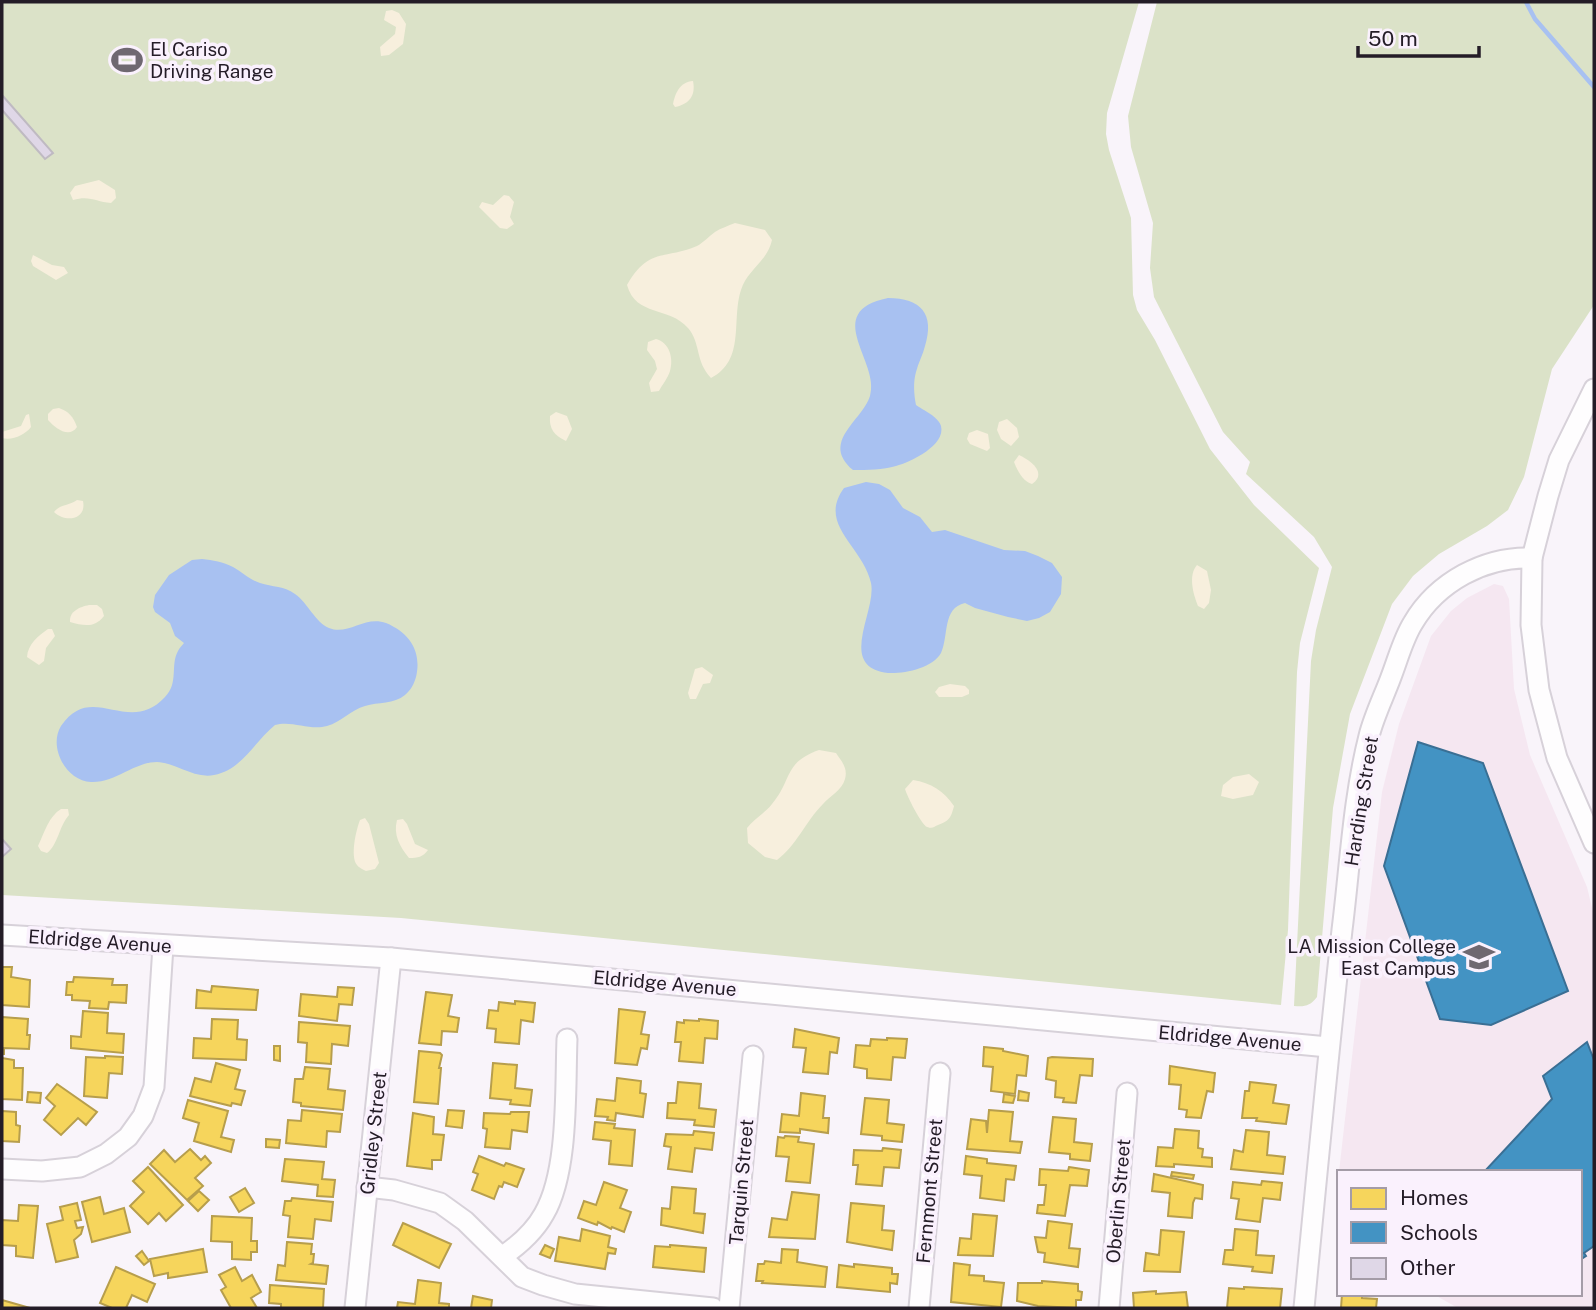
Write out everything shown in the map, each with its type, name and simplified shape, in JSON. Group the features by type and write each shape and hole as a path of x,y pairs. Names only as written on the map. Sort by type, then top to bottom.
{"street":[{"path":"1594,388 1559,460 1532,558 1531,625 1539,690 1557,758 1594,844"},
{"name":"Harding Street","path":"1304,1308 1328,1047 1369,736 1406,637 1424,607 1446,586 1471,570 1514,557 1532,558"},
{"name":"Eldridge Avenue","path":"2,934 391,958 1328,1047"},
{"path":"2,1169 42,1171 80,1167 106,1154 128,1137 143,1116 154,1087 163,946"},
{"name":"Gridley Street","path":"355,1308 391,958"},
{"path":"503,1256 523,1242 544,1214 553,1193 561,1163 567,1039"},
{"name":"Tarquin Street","path":"729,1308 753,1056"},
{"name":"Fernmont Street","path":"919,1308 940,1073"},
{"name":"Oberlin Street","path":"1109,1308 1127,1093"},
{"path":"367,1187 404,1192 440,1203 465,1221 522,1277 575,1294 713,1308"}],"shaded area":[{"name":"LA Mission College East Campus","path":"1494,584 1503,586 1509,599 1514,689 1530,755 1587,887 1594,916 1594,1308 1458,1308 1437,1296 1582,1296 1582,1170 1339,1170 1382,792 1399,724 1431,636 1451,611 1467,598"}],"green space":[{"path":"2,2 1139,2 1107,113 1106,134 1131,218 1133,295 1137,310 1210,449 1254,505 1319,568 1300,643 1297,672 1288,930 1281,1005 401,918 2,895"},
{"path":"1157,2 1594,2 1594,305 1552,369 1524,477 1508,510 1487,526 1439,554 1413,576 1392,604 1350,714 1333,808 1317,997 1304,1006 1294,1006 1311,661 1332,567 1314,537 1246,474 1250,462 1223,432 1154,297 1150,268 1153,223 1131,147 1128,116"}],"sand":[{"path":"386,11 399,13 406,24 403,44 389,55 381,56 380,47 395,34 396,27 384,20"},
{"path":"693,81 690,98 675,107 673,104 679,89 685,83"},
{"path":"99,180 115,190 116,198 111,203 89,198 73,200 70,193 75,186"},
{"path":"504,195 514,202 510,217 514,224 507,229 500,228 479,207 482,202 493,205"},
{"path":"735,223 765,230 772,240 766,254 741,290 733,350 729,361 711,378 702,365 695,340 688,328 672,316 645,307 631,295 627,285 635,273 650,260 697,246 717,231"},
{"path":"33,255 52,265 64,267 68,273 56,280 33,266"},
{"path":"656,339 667,347 671,366 659,391 651,392 649,383 657,369 647,350 648,342"},
{"path":"59,408 72,417 77,427 74,430 62,431 48,420 48,414"},
{"path":"556,412 567,416 572,429 566,441 551,428 550,416"},
{"path":"29,414 31,427 28,430 14,438 2,438 2,432 21,426"},
{"path":"1007,419 1017,428 1019,437 1011,446 1001,439 997,430 999,422"},
{"path":"977,430 988,434 990,448 987,451 970,444 967,439 969,433"},
{"path":"1019,455 1032,463 1038,471 1032,484 1023,478 1015,465"},
{"path":"77,500 83,501 82,512 78,516 64,518 54,512 59,508"},
{"path":"1197,565 1207,571 1211,590 1209,603 1204,609 1198,606 1193,590 1192,579"},
{"path":"89,605 97,605 102,609 104,616 101,620 89,625 70,622 73,612"},
{"path":"48,629 52,629 55,636 46,648 44,661 39,665 27,657 29,648"},
{"path":"702,667 713,675 710,683 703,684 696,699 690,699 688,693 695,669"},
{"path":"950,684 965,686 969,694 962,697 939,697 935,692 939,687"},
{"path":"819,750 836,753 845,768 843,783 817,811 784,854 777,860 765,857 748,843 747,828 779,795 799,760"},
{"path":"1249,774 1259,782 1253,795 1233,799 1221,796 1223,785 1233,777"},
{"path":"913,780 926,783 946,796 954,806 947,820 932,828 924,825 905,789"},
{"path":"61,809 68,809 69,815 51,850 47,853 41,851 38,846 45,830 53,816"},
{"path":"365,818 379,863 375,869 366,871 357,865 354,850 360,820"},
{"path":"403,819 415,844 428,850 422,856 409,858 400,845 396,825 397,820"}],"water":[{"path":"888,298 917,305 926,317 928,335 914,384 916,405 940,423 941,433 933,446 910,461 886,468 853,470 844,460 842,441 866,405 871,383 855,326 858,314 868,305"},
{"path":"866,482 879,484 890,490 903,508 920,517 932,532 945,530 1004,550 1025,551 1052,563 1062,577 1061,594 1050,612 1027,621 965,603 958,606 949,617 941,653 932,663 902,672 888,673 873,669 864,660 861,649 871,583 860,558 839,525 836,513 837,501 844,488"},
{"path":"202,559 233,567 256,582 291,591 329,628 343,629 378,621 394,627 408,638 415,652 417,668 412,687 401,698 360,708 327,726 275,725 233,767 214,775 199,775 157,762 140,765 100,781 91,782 74,776 62,762 57,743 61,726 73,713 98,707 138,712 151,708 169,692 176,656 184,643 175,636 170,623 155,612 155,595 169,575 192,560"}],"building: Homes":[{"path":"2,967 12,967 11,977 30,980 29,1007 2,1005"},
{"path":"74,977 113,979 112,985 127,985 126,1003 109,1002 108,1009 89,1008 90,1001 72,1000 72,995 66,995 67,982 73,982"},
{"path":"212,986 258,990 256,1010 196,1008 197,990 211,992"},
{"path":"338,987 354,988 352,1005 339,1004 337,1021 299,1016 301,994 337,997"},
{"path":"426,992 452,995 448,1016 459,1018 457,1032 442,1031 441,1045 419,1043"},
{"path":"515,1001 535,1003 533,1022 521,1020 519,1044 495,1042 496,1029 487,1028 489,1010 498,1011 499,1002 515,1004"},
{"path":"619,1009 645,1012 641,1034 649,1035 647,1049 641,1048 637,1065 615,1063"},
{"path":"83,1011 108,1013 107,1033 124,1034 123,1053 71,1048 71,1036 81,1037"},
{"path":"2,1017 28,1019 29,1049 4,1048 2,1054"},
{"path":"212,1019 238,1020 237,1039 247,1040 246,1060 193,1058 194,1038 211,1039"},
{"path":"699,1019 718,1021 717,1039 705,1038 703,1063 679,1061 681,1042 675,1042 677,1022"},
{"path":"299,1022 350,1026 348,1046 332,1044 331,1064 306,1062 307,1043 298,1042"},
{"path":"795,1029 839,1038 837,1053 830,1052 828,1074 803,1072 806,1048 793,1047"},
{"path":"871,1039 907,1039 905,1058 893,1057 891,1080 867,1078 867,1069 854,1067 856,1045 870,1046"},
{"path":"274,1046 280,1046 280,1061 274,1060"},
{"path":"984,1047 1028,1056 1026,1076 1017,1075 1015,1094 991,1091 993,1067 983,1066"},
{"path":"419,1051 442,1055 438,1104 414,1102"},
{"path":"86,1057 123,1057 122,1074 109,1073 107,1098 84,1096"},
{"path":"2,1058 14,1060 14,1068 23,1068 22,1100 2,1099"},
{"path":"1048,1058 1093,1059 1092,1076 1080,1075 1076,1103 1063,1102 1064,1098 1055,1097 1056,1081 1046,1079"},
{"path":"216,1063 240,1070 235,1089 245,1091 241,1105 232,1103 231,1106 190,1096 195,1078 211,1082"},
{"path":"493,1063 517,1065 515,1088 532,1090 530,1106 510,1104 511,1100 490,1098"},
{"path":"1170,1066 1215,1073 1213,1092 1207,1091 1201,1118 1186,1117 1187,1110 1179,1109 1181,1085 1169,1084"},
{"path":"305,1067 330,1069 328,1089 345,1091 343,1110 301,1106 301,1103 293,1102 295,1079 303,1079"},
{"path":"617,1078 641,1081 640,1093 646,1094 643,1117 616,1113 615,1121 607,1120 608,1117 595,1116 597,1099 615,1101"},
{"path":"678,1082 701,1084 699,1108 716,1110 714,1127 694,1125 695,1120 667,1118 668,1103 676,1103"},
{"path":"1250,1082 1276,1085 1273,1103 1289,1105 1286,1124 1242,1118 1245,1091 1249,1091"},
{"path":"57,1084 97,1112 86,1125 78,1118 61,1135 44,1120 55,1106 46,1098"},
{"path":"1019,1091 1029,1093 1028,1101 1018,1100"},
{"path":"28,1092 41,1093 40,1103 27,1102"},
{"path":"801,1093 825,1096 823,1118 829,1118 828,1133 800,1129 800,1133 780,1132 782,1114 799,1116"},
{"path":"1004,1094 1015,1096 1013,1103 1003,1102"},
{"path":"865,1098 889,1100 887,1123 904,1125 902,1142 861,1134"},
{"path":"188,1100 228,1111 221,1137 234,1140 231,1152 194,1141 199,1123 183,1118"},
{"path":"302,1110 342,1114 340,1132 327,1131 326,1147 286,1143 288,1120 301,1121"},
{"path":"448,1110 464,1111 462,1128 446,1126"},
{"path":"989,1110 1013,1112 1010,1141 1022,1142 1020,1153 967,1149 971,1119 986,1121 987,1133"},
{"path":"2,1111 16,1112 16,1125 20,1126 19,1142 2,1141"},
{"path":"529,1112 527,1132 512,1130 510,1149 485,1147 487,1129 483,1128 484,1113"},
{"path":"413,1113 434,1117 433,1134 444,1135 441,1160 432,1160 432,1169 407,1166"},
{"path":"1053,1117 1076,1119 1074,1142 1092,1144 1090,1161 1070,1159 1070,1154 1049,1152"},
{"path":"595,1122 615,1124 614,1128 635,1130 632,1166 609,1164 611,1141 593,1139"},
{"path":"1175,1129 1199,1131 1198,1148 1203,1149 1202,1157 1212,1158 1212,1167 1174,1164 1174,1167 1156,1166 1158,1147 1173,1148"},
{"path":"1246,1130 1269,1132 1267,1155 1285,1157 1283,1174 1231,1169 1234,1150 1243,1152"},
{"path":"694,1131 714,1133 712,1150 695,1148 692,1172 668,1169 671,1147 664,1146 666,1134 693,1135"},
{"path":"778,1137 799,1137 798,1142 814,1144 810,1183 786,1181 789,1157 776,1156"},
{"path":"266,1139 280,1140 279,1148 266,1147"},
{"path":"883,1148 901,1150 899,1168 884,1167 882,1186 856,1184 858,1165 853,1165 854,1150 882,1151"},
{"path":"190,1149 201,1160 205,1156 211,1163 195,1178 203,1186 187,1200 150,1164 164,1150 175,1162"},
{"path":"479,1156 504,1166 506,1163 524,1169 517,1187 504,1182 502,1187 499,1186 494,1199 472,1190 478,1174 473,1172"},
{"path":"966,1156 987,1159 987,1163 1016,1166 1014,1180 1006,1179 1004,1201 980,1198 982,1176 964,1174"},
{"path":"285,1159 324,1162 322,1179 335,1180 333,1197 317,1196 318,1185 282,1181"},
{"path":"148,1167 183,1205 166,1221 159,1213 148,1224 130,1206 144,1192 133,1181"},
{"path":"1069,1167 1089,1170 1087,1186 1070,1185 1065,1216 1037,1213 1038,1205 1044,1205 1046,1185 1039,1185 1040,1169 1068,1171"},
{"path":"1172,1172 1194,1175 1193,1179 1171,1176"},
{"path":"1154,1174 1203,1185 1202,1199 1195,1198 1193,1203 1192,1218 1168,1216 1170,1193 1152,1191"},
{"path":"1262,1181 1282,1183 1280,1200 1263,1198 1260,1222 1236,1219 1239,1199 1231,1198 1233,1182 1261,1185"},
{"path":"604,1182 627,1190 620,1208 631,1212 624,1232 578,1218 584,1201 596,1205"},
{"path":"672,1187 696,1189 694,1213 705,1214 703,1233 661,1225 662,1208 670,1209"},
{"path":"245,1188 254,1203 239,1212 230,1197"},
{"path":"199,1191 209,1200 198,1211 188,1201"},
{"path":"792,1192 819,1195 815,1239 769,1237 772,1218 787,1220"},
{"path":"100,1197 104,1214 124,1208 130,1232 92,1242 82,1202"},
{"path":"292,1198 333,1202 331,1221 315,1219 313,1239 288,1237 290,1216 283,1215 285,1201 291,1201"},
{"path":"77,1203 81,1220 75,1221 77,1228 83,1227 81,1234 74,1240 78,1257 56,1262 47,1224 63,1220 60,1207"},
{"path":"851,1203 884,1206 882,1230 894,1231 892,1250 847,1242"},
{"path":"19,1205 38,1206 33,1258 16,1256 16,1246 2,1245 2,1220 18,1221"},
{"path":"973,1214 997,1216 993,1256 958,1255 960,1238 971,1239"},
{"path":"212,1216 252,1218 251,1241 257,1241 257,1252 251,1252 251,1260 232,1259 232,1242 211,1241"},
{"path":"1048,1221 1072,1224 1069,1248 1080,1249 1078,1267 1044,1262 1045,1253 1038,1252 1035,1237 1046,1238"},
{"path":"403,1223 451,1244 439,1268 393,1245"},
{"path":"582,1229 610,1236 608,1247 616,1249 615,1254 608,1253 605,1269 555,1261 559,1237 580,1241"},
{"path":"1235,1229 1258,1231 1256,1255 1274,1256 1272,1273 1252,1271 1253,1267 1223,1264 1225,1250 1233,1250"},
{"path":"1161,1230 1184,1232 1180,1272 1144,1271 1146,1253 1159,1255"},
{"path":"287,1242 312,1244 311,1254 314,1254 311,1264 328,1266 326,1284 276,1280 278,1265 285,1266"},
{"path":"545,1245 554,1249 550,1258 540,1254"},
{"path":"655,1246 706,1248 704,1272 653,1267"},
{"path":"203,1249 207,1272 168,1278 168,1273 154,1276 150,1259"},
{"path":"782,1249 798,1250 797,1262 827,1267 825,1287 756,1281 758,1264 764,1264 765,1261 781,1263"},
{"path":"142,1251 149,1261 144,1265 136,1256"},
{"path":"954,1263 970,1265 969,1275 984,1276 984,1281 1004,1283 1001,1307 951,1302"},
{"path":"854,1264 892,1268 892,1274 898,1274 897,1284 890,1283 890,1292 837,1287 839,1265 854,1267"},
{"path":"116,1267 155,1284 147,1302 132,1295 126,1308 112,1308 100,1303"},
{"path":"235,1267 242,1281 252,1275 261,1292 251,1298 257,1308 231,1308 221,1290 226,1287 219,1275"},
{"path":"418,1280 441,1283 439,1303 449,1304 449,1308 397,1308 398,1302 415,1304"},
{"path":"1042,1281 1078,1284 1078,1291 1082,1292 1081,1300 1076,1300 1076,1308 1038,1306 1017,1301 1018,1283"},
{"path":"270,1285 324,1289 323,1308 281,1308 281,1304 269,1303"},
{"path":"1229,1288 1282,1289 1280,1308 1227,1308"},
{"path":"1156,1291 1156,1294 1186,1292 1188,1308 1134,1308 1133,1293"},
{"path":"473,1296 492,1300 491,1308 471,1308"},
{"path":"1342,1296 1377,1299 1376,1308 1341,1308"},
{"path":"2,1300 30,1308 2,1308"}],"building: Schools":[{"path":"1418,742 1483,763 1568,991 1491,1025 1440,1019 1384,866"},
{"path":"1587,1042 1594,1060 1594,1246 1584,1253 1586,1256 1582,1259 1582,1170 1486,1170 1552,1099 1543,1076"}],"building: Other":[{"path":"2,95 53,153 45,159 2,110"},
{"path":"2,839 11,849 2,857"}],"waterway":[{"path":"1526,2 1535,19 1594,87"}],"place":[{"name":"El Cariso Driving Range","path":"127,60"},
{"name":"LA Mission College East Campus","path":"1479,957"}]}
